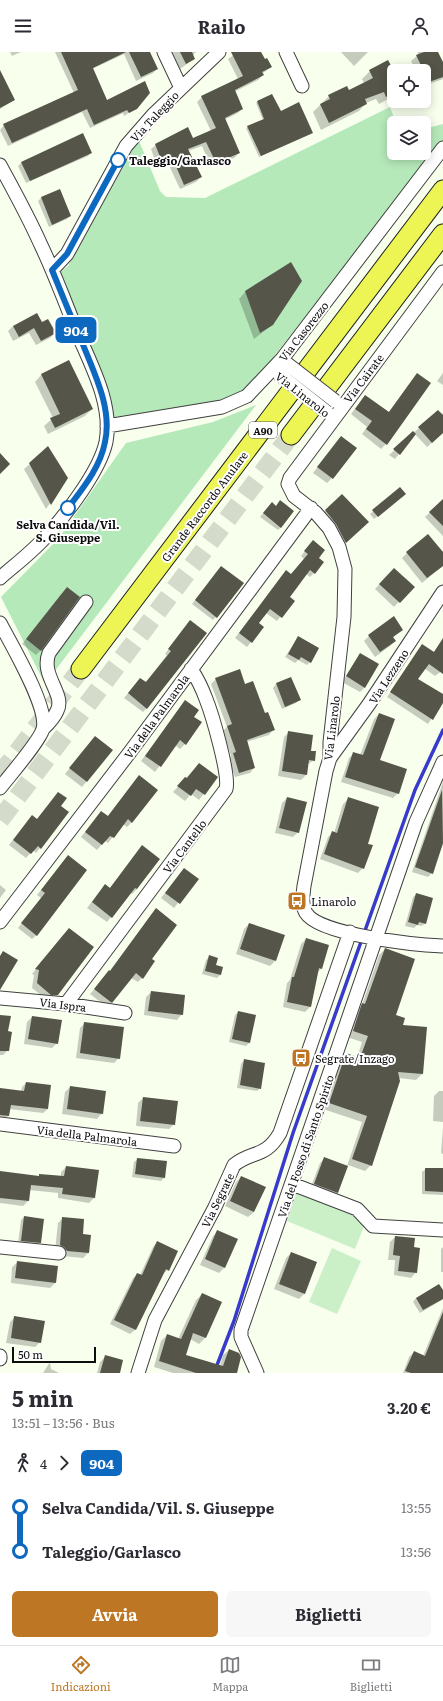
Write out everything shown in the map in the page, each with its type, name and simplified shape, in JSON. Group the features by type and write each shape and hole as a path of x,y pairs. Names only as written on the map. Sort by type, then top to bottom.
{"highway":[{"name":"Grande Raccordo Anulare","path":"81,669 443,190"},
{"name":"A90","path":"291,435 443,234"}],"street":[{"path":"164,52 181,88"},
{"name":"Via Taleggio","path":"52,270 67,254 126,146 153,115 219,52"},
{"path":"286,52 302,86"},
{"name":"Via Casorezzo","path":"107,426 230,405 247,396 276,372 443,148"},
{"path":"0,165 40,242 100,387 105,407 107,426 106,442 84,489 49,534 0,578"},
{"name":"Via Cairate","path":"288,486 290,478 330,415 443,272"},
{"name":"Via Linarolo","path":"284,361 338,404"},
{"name":"Via Linarolo","path":"276,372 330,415"},
{"name":"Via Linarolo","path":"288,486 294,496 311,508 326,523 337,542 343,560 345,576 344,616 330,742 330,758 326,771 304,886 303,906 306,913 313,920 350,932 376,939 443,946"},
{"name":"Via della Palmarola","path":"0,922 130,752 190,669 311,508"},
{"name":"Via Lezzeno","path":"330,758 369,704 443,592"},
{"path":"0,788 59,708 58,700 46,667 46,661 49,653 86,602"},
{"path":"0,623 39,702 43,715 43,729"},
{"name":"Via Cantello","path":"66,1004 226,789 227,780 225,768 207,700 190,669"},
{"name":"Via del Fosso di Santo Spirito","path":"257,1373 241,1337 241,1330 416,822 443,762"},
{"name":"Via Segrate","path":"138,1373 155,1320 215,1207 234,1165 264,1152 272,1145 280,1133 350,932"},
{"name":"Via Ispra","path":"0,998 66,1004 125,1013"},
{"name":"Via della Palmarola","path":"0,1124 174,1146"},
{"path":"292,1184 357,1209 373,1226 443,1230"},
{"path":"0,1247 59,1253"}],"green space":[{"path":"388,108 390,108 393,116 387,116 387,160 428,160 264,369 241,392 213,403 114,422 106,388 59,273 68,266 130,153 139,141 160,191 166,197 205,198"},
{"path":"443,124 443,141 431,156 431,127"},
{"path":"256,405 45,684 1,597 58,539 126,443 213,422"},
{"path":"297,1192 367,1219 355,1249 287,1221"},
{"path":"332,1248 361,1261 337,1314 309,1302"}],"building":[{"path":"61,52 126,52 93,68 107,100 145,81 150,93 137,109 129,113 127,110 94,125 87,109 12,143 3,124 78,90"},
{"path":"129,52 150,52 158,69 141,77"},
{"path":"180,52 192,52 195,59 186,64"},
{"path":"231,52 261,52 265,59 267,58 272,67 262,72 264,75 235,90 243,109 225,118 240,153 216,163 206,142 188,149 202,177 184,185 172,157 162,162 155,144 188,127 193,138 216,128 201,96 243,76"},
{"path":"424,52 438,52 443,62 443,77 431,81 431,64 420,64 416,55"},
{"path":"388,60 390,64 387,64 387,96 384,92 365,99 367,104 329,123 320,104 330,99 328,95 347,86 349,90 373,78 369,70"},
{"path":"0,70 15,100 0,108"},
{"path":"272,94 281,111 299,102 313,133 261,156 247,126 264,119 257,101"},
{"path":"83,133 92,153 30,181 21,162"},
{"path":"60,189 71,216 52,225 41,197"},
{"path":"291,262 302,281 273,325 260,333 245,291"},
{"path":"37,313 42,322 48,319 56,333 41,341 34,328 19,337 13,326"},
{"path":"69,360 93,409 55,428 50,418 60,414 41,374"},
{"path":"417,373 431,383 387,445 366,429 372,421 355,409 365,395 389,412"},
{"path":"438,410 443,415 443,433 432,443 418,427"},
{"path":"413,431 416,434 400,455 393,449"},
{"path":"341,436 357,448 333,479 317,467"},
{"path":"48,446 68,478 51,505 29,463"},
{"path":"0,453 10,464 0,474"},
{"path":"400,487 406,494 378,517 372,510"},
{"path":"342,494 369,522 346,543 336,524 325,510"},
{"path":"443,499 443,526 429,512"},
{"path":"280,500 294,511 281,528 263,513 272,502 276,506"},
{"path":"428,534 443,552 443,566 427,578 406,552"},
{"path":"313,540 325,550 319,558 324,562 315,574 310,570 290,597 295,601 282,618 270,609 259,623 264,627 252,643 239,633 286,570 291,574 308,554 304,551"},
{"path":"221,566 244,583 217,618 195,600"},
{"path":"394,568 415,587 400,603 379,584"},
{"path":"67,587 80,597 41,651 26,639"},
{"path":"394,616 403,630 393,637 396,641 380,652 368,635"},
{"path":"190,620 207,633 147,709 128,693 140,678 146,682 171,651 168,649"},
{"path":"298,636 319,648 311,663 301,657 299,660 288,654"},
{"path":"443,638 443,674 429,664 418,679 443,694 443,703 433,720 390,692 422,644 434,652"},
{"path":"360,653 379,664 365,688 346,676"},
{"path":"240,669 245,684 253,681 265,713 268,712 275,730 247,740 255,768 239,773 233,753 236,752 227,726 232,724 215,678"},
{"path":"291,677 301,700 285,707 276,683"},
{"path":"185,700 199,710 194,717 202,722 186,745 180,740 161,767 145,756"},
{"path":"379,713 395,719 380,760 407,769 399,794 345,777 353,752 363,755"},
{"path":"288,731 313,735 311,751 316,751 315,761 309,760 307,775 282,771"},
{"path":"95,736 113,750 87,782 69,768"},
{"path":"199,763 218,777 205,795 196,789 191,796 177,786 185,777 187,778"},
{"path":"139,775 158,790 132,823 128,819 114,838 110,836 102,845 85,832 101,811 108,816"},
{"path":"442,790 443,843 433,874 415,867"},
{"path":"58,792 67,798 61,806 69,812 41,849 38,846 31,854 13,840 32,815 37,819"},
{"path":"287,797 307,802 299,833 279,828"},
{"path":"348,797 379,807 368,844 373,845 364,869 324,854 332,831 337,833"},
{"path":"142,845 160,859 112,918 92,902 105,884 110,888"},
{"path":"68,855 87,870 37,936 21,923 45,893 41,890"},
{"path":"184,868 199,879 180,904 165,893"},
{"path":"416,893 433,898 426,924 419,922 418,925 408,922"},
{"path":"156,908 177,925 152,959 155,961 143,979 136,973 112,1003 94,989 109,970 110,971"},
{"path":"249,923 285,935 276,961 240,949"},
{"path":"69,928 94,947 58,995 51,995 37,983 39,970 35,969"},
{"path":"306,938 329,945 322,969 319,968 311,1007 287,1002 292,977 294,977"},
{"path":"385,948 415,959 396,1015 405,1018 403,1025 427,1027 423,1074 398,1072 400,1081 372,1166 352,1159 367,1116 329,1103 346,1053 360,1058 368,1036 353,1031 362,1003 365,1004"},
{"path":"3,951 18,960 0,990 0,956"},
{"path":"209,955 218,958 216,965 223,967 221,975 205,971"},
{"path":"151,991 185,995 183,1015 148,1011"},
{"path":"238,1011 256,1015 250,1043 232,1039"},
{"path":"0,1015 11,1016 8,1031 12,1032 9,1051 0,1051"},
{"path":"32,1016 62,1020 58,1044 28,1039"},
{"path":"84,1022 124,1027 120,1059 80,1053"},
{"path":"244,1059 265,1063 261,1089 240,1085"},
{"path":"26,1082 51,1085 48,1109 11,1105 9,1116 0,1115 0,1088 24,1091"},
{"path":"70,1086 106,1091 103,1114 67,1109"},
{"path":"143,1097 178,1101 175,1125 140,1121"},
{"path":"324,1157 348,1166 338,1193 314,1184"},
{"path":"137,1158 167,1161 165,1178 135,1174"},
{"path":"66,1166 99,1170 95,1198 62,1194 63,1188 31,1185 29,1201 0,1198 0,1171 39,1176 39,1174 64,1176"},
{"path":"425,1168 443,1168 443,1192 425,1191"},
{"path":"241,1176 266,1187 254,1212 230,1201"},
{"path":"24,1216 44,1219 41,1243 21,1241"},
{"path":"62,1217 84,1219 83,1234 91,1235 89,1253 67,1251 60,1245"},
{"path":"217,1230 238,1239 225,1268 205,1259"},
{"path":"395,1236 415,1238 414,1247 420,1248 417,1273 398,1271 400,1256 393,1255"},
{"path":"157,1241 178,1251 169,1271 166,1269 136,1330 114,1320 137,1273 142,1275"},
{"path":"291,1252 317,1262 305,1294 279,1284"},
{"path":"17,1261 58,1266 56,1283 15,1278"},
{"path":"439,1284 443,1290 443,1299 423,1310 416,1298"},
{"path":"202,1293 222,1302 206,1338 193,1333 186,1355 223,1366 229,1349 239,1353 241,1357 237,1373 196,1373 159,1361 167,1334 181,1339"},
{"path":"443,1312 443,1373 411,1373 405,1371 414,1351 425,1356"},
{"path":"14,1316 45,1321 41,1343 11,1338"},
{"path":"105,1355 123,1360 120,1373 100,1373"}],"waterway":[{"path":"214,1373 234,1321 293,1133 415,790 443,730"}],"tunnel":[{"path":"0,820 291,435"},
{"path":"0,775 81,669"}],"bus line":[{"name":"904","path":"68,508 84,489 93,472 106,442 107,426 105,407 100,387 52,270 64,259 118,160"}],"place":[{"name":"Taleggio/Garlasco","path":"118,160"},
{"name":"Selva Candida/Vil. S. Giuseppe","path":"68,508"},
{"name":"Linarolo","path":"297,901"},
{"name":"Segrate/Inzago","path":"301,1058"}]}
